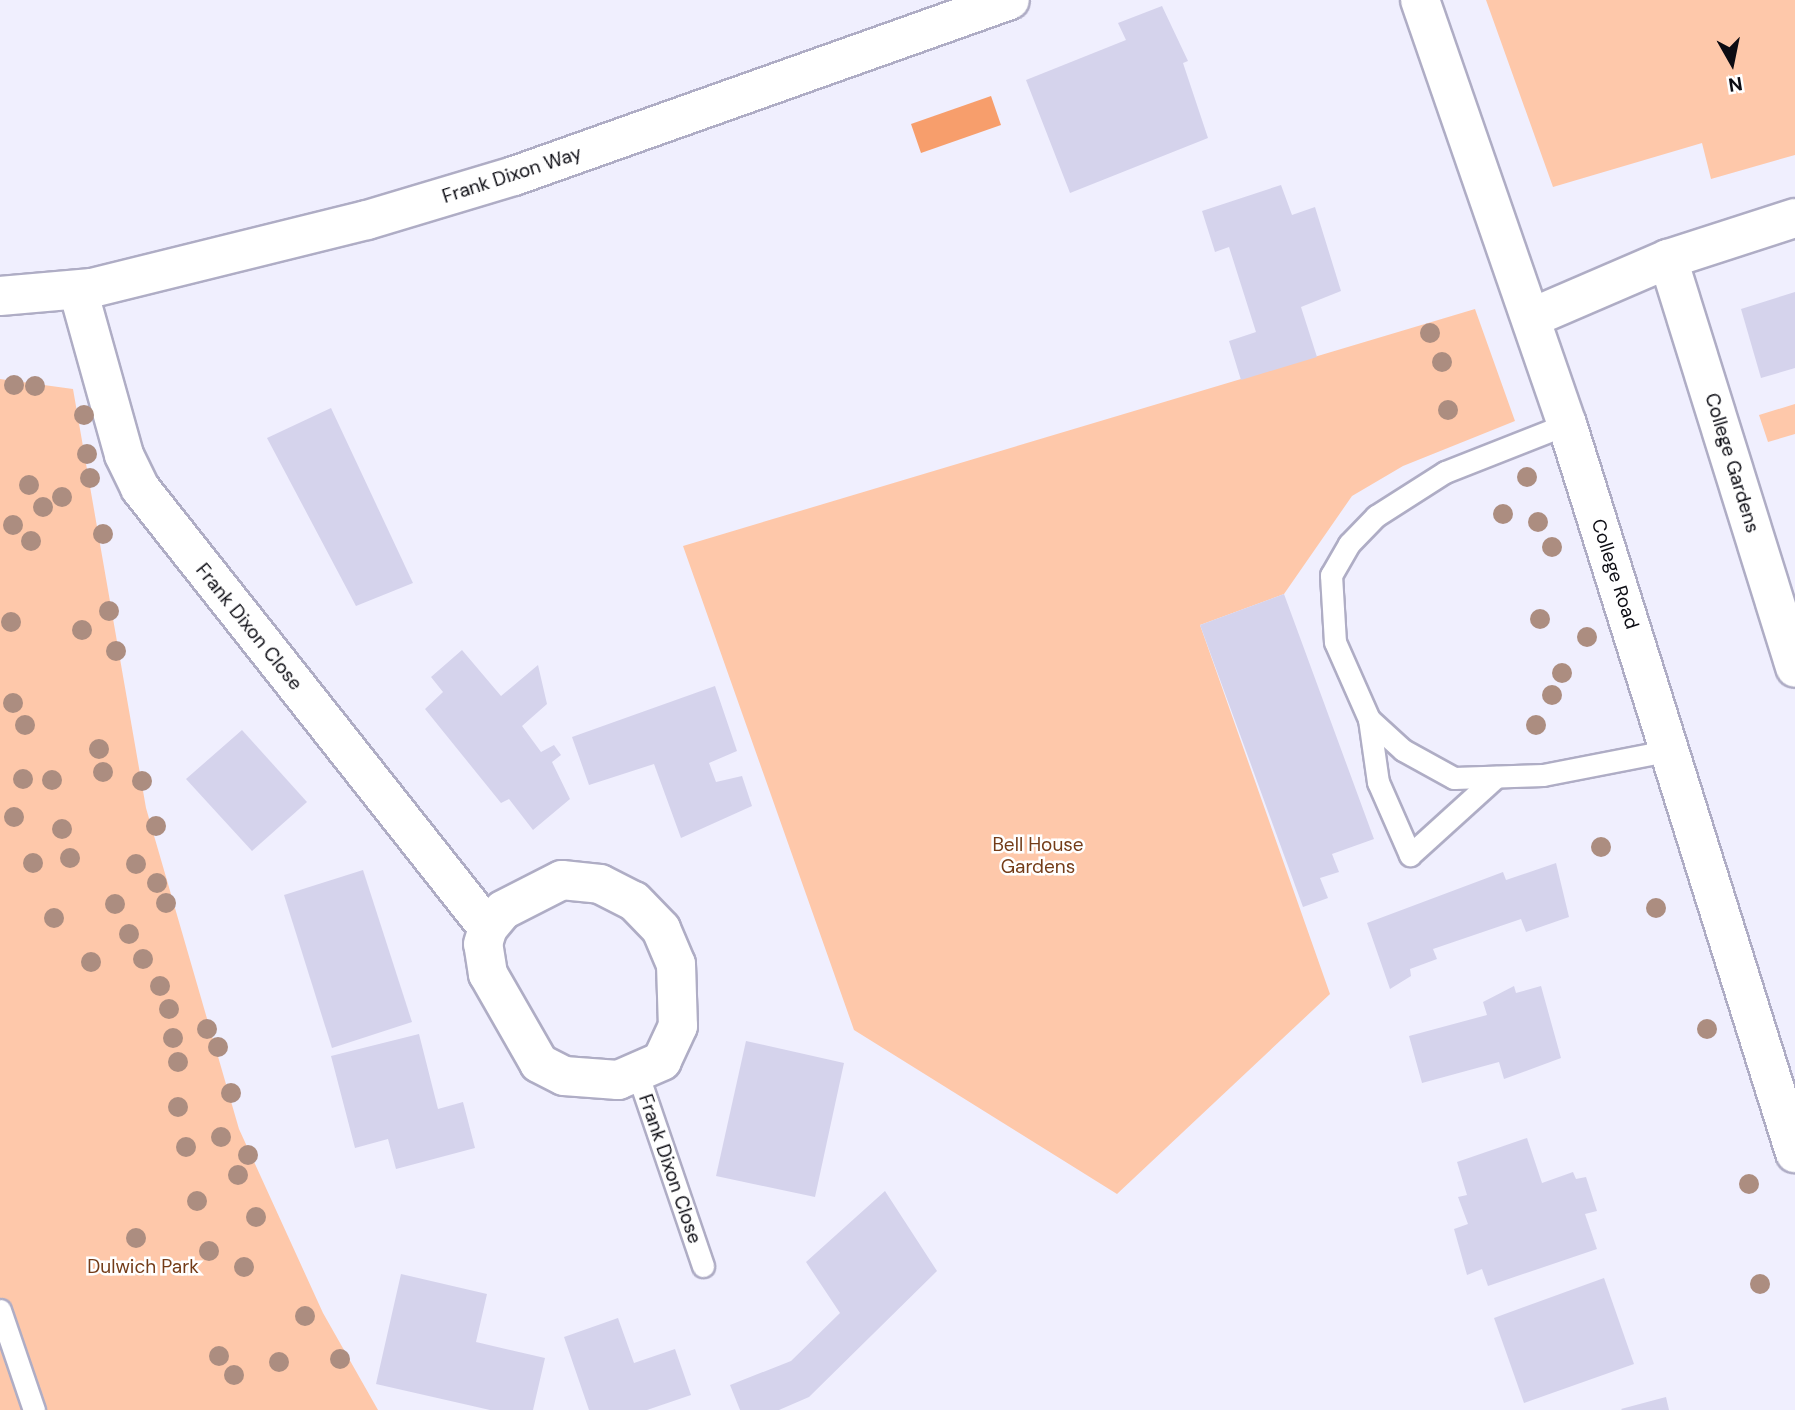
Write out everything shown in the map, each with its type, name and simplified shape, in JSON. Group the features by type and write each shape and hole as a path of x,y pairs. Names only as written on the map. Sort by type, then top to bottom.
{"street":[{"name":"Frank Dixon Way","path":"0,296 78,290 250,252 514,176 1010,0"},
{"name":"College Road","path":"1420,0 1567,424 1672,750 1795,1153"},
{"path":"1531,318 1668,259 1795,218"},
{"name":"College Gardens","path":"1668,259 1795,668"},
{"name":"Frank Dixon Close","path":"78,290 120,443 140,488 488,928"},
{"name":"Frank Dixon Close","path":"562,880 600,884 634,901 661,929 680,987 678,1026 662,1061 637,1072 618,1080 564,1076 539,1063 488,974 483,944 488,928 503,910 562,880"}],"lane":[{"path":"1567,424 1446,472 1377,516 1349,544 1331,575 1328,614 1347,680 1369,719 1403,750 1454,778 1543,775 1672,750"},
{"path":"1369,719 1378,782 1410,855 1496,777"},
{"name":"Frank Dixon Close","path":"637,1072 703,1266"},
{"path":"0,1310 34,1410"}],"green space":[{"path":"1486,0 1795,0 1795,155 1711,179 1702,143 1553,187"},
{"name":"Bell House Gardens","path":"1475,309 1515,421 1403,466 1352,496 1284,594 1200,625 1330,994 1117,1194 854,1030 683,546"},
{"name":"Dulwich Park","path":"0,379 73,389 146,808 239,1129 323,1313 378,1410 0,1410"},
{"path":"1795,404 1795,434 1768,442 1759,415"}],"shaded area":[{"path":"991,96 1001,125 921,153 911,124"}],"building":[{"path":"1162,6 1188,61 1183,63 1208,138 1070,193 1026,80 1126,40 1118,23"},
{"path":"1281,185 1292,215 1315,207 1341,291 1301,307 1317,357 1241,380 1229,341 1256,332 1229,247 1215,252 1202,211"},
{"path":"1795,292 1795,368 1761,378 1741,309"},
{"path":"331,408 413,583 356,606 267,438"},
{"path":"1284,594 1374,839 1332,854 1339,872 1320,878 1328,898 1303,907 1200,625"},
{"path":"462,650 501,696 538,665 547,704 522,726 541,752 554,745 561,755 552,762 570,799 533,830 509,799 501,803 425,709 443,692 431,677"},
{"path":"715,686 737,751 709,763 716,782 742,776 752,806 681,838 654,764 589,785 572,737"},
{"path":"242,730 307,802 252,851 186,779"},
{"path":"1556,863 1569,917 1526,932 1521,919 1433,949 1437,959 1410,969 1411,976 1390,989 1367,923 1503,872 1506,880"},
{"path":"363,870 412,1022 332,1048 284,895"},
{"path":"1514,986 1516,993 1541,986 1561,1058 1504,1079 1499,1062 1422,1083 1409,1036 1487,1015 1483,1002"},
{"path":"419,1034 438,1109 463,1102 475,1148 396,1169 388,1139 355,1148 331,1056"},
{"path":"746,1041 844,1063 815,1197 716,1176"},
{"path":"1527,1138 1542,1183 1573,1172 1576,1179 1586,1177 1597,1211 1585,1214 1597,1249 1488,1286 1482,1269 1467,1275 1454,1229 1468,1224 1458,1197 1467,1195 1457,1162"},
{"path":"885,1191 937,1271 809,1397 779,1410 740,1410 730,1385 791,1361 840,1313 806,1262"},
{"path":"401,1274 487,1294 476,1342 545,1358 533,1410 490,1410 376,1384"},
{"path":"1604,1278 1634,1364 1524,1403 1494,1318"},
{"path":"618,1318 634,1363 675,1349 691,1395 647,1410 589,1410 564,1337"},
{"path":"1666,1397 1669,1410 1621,1409"}]}
